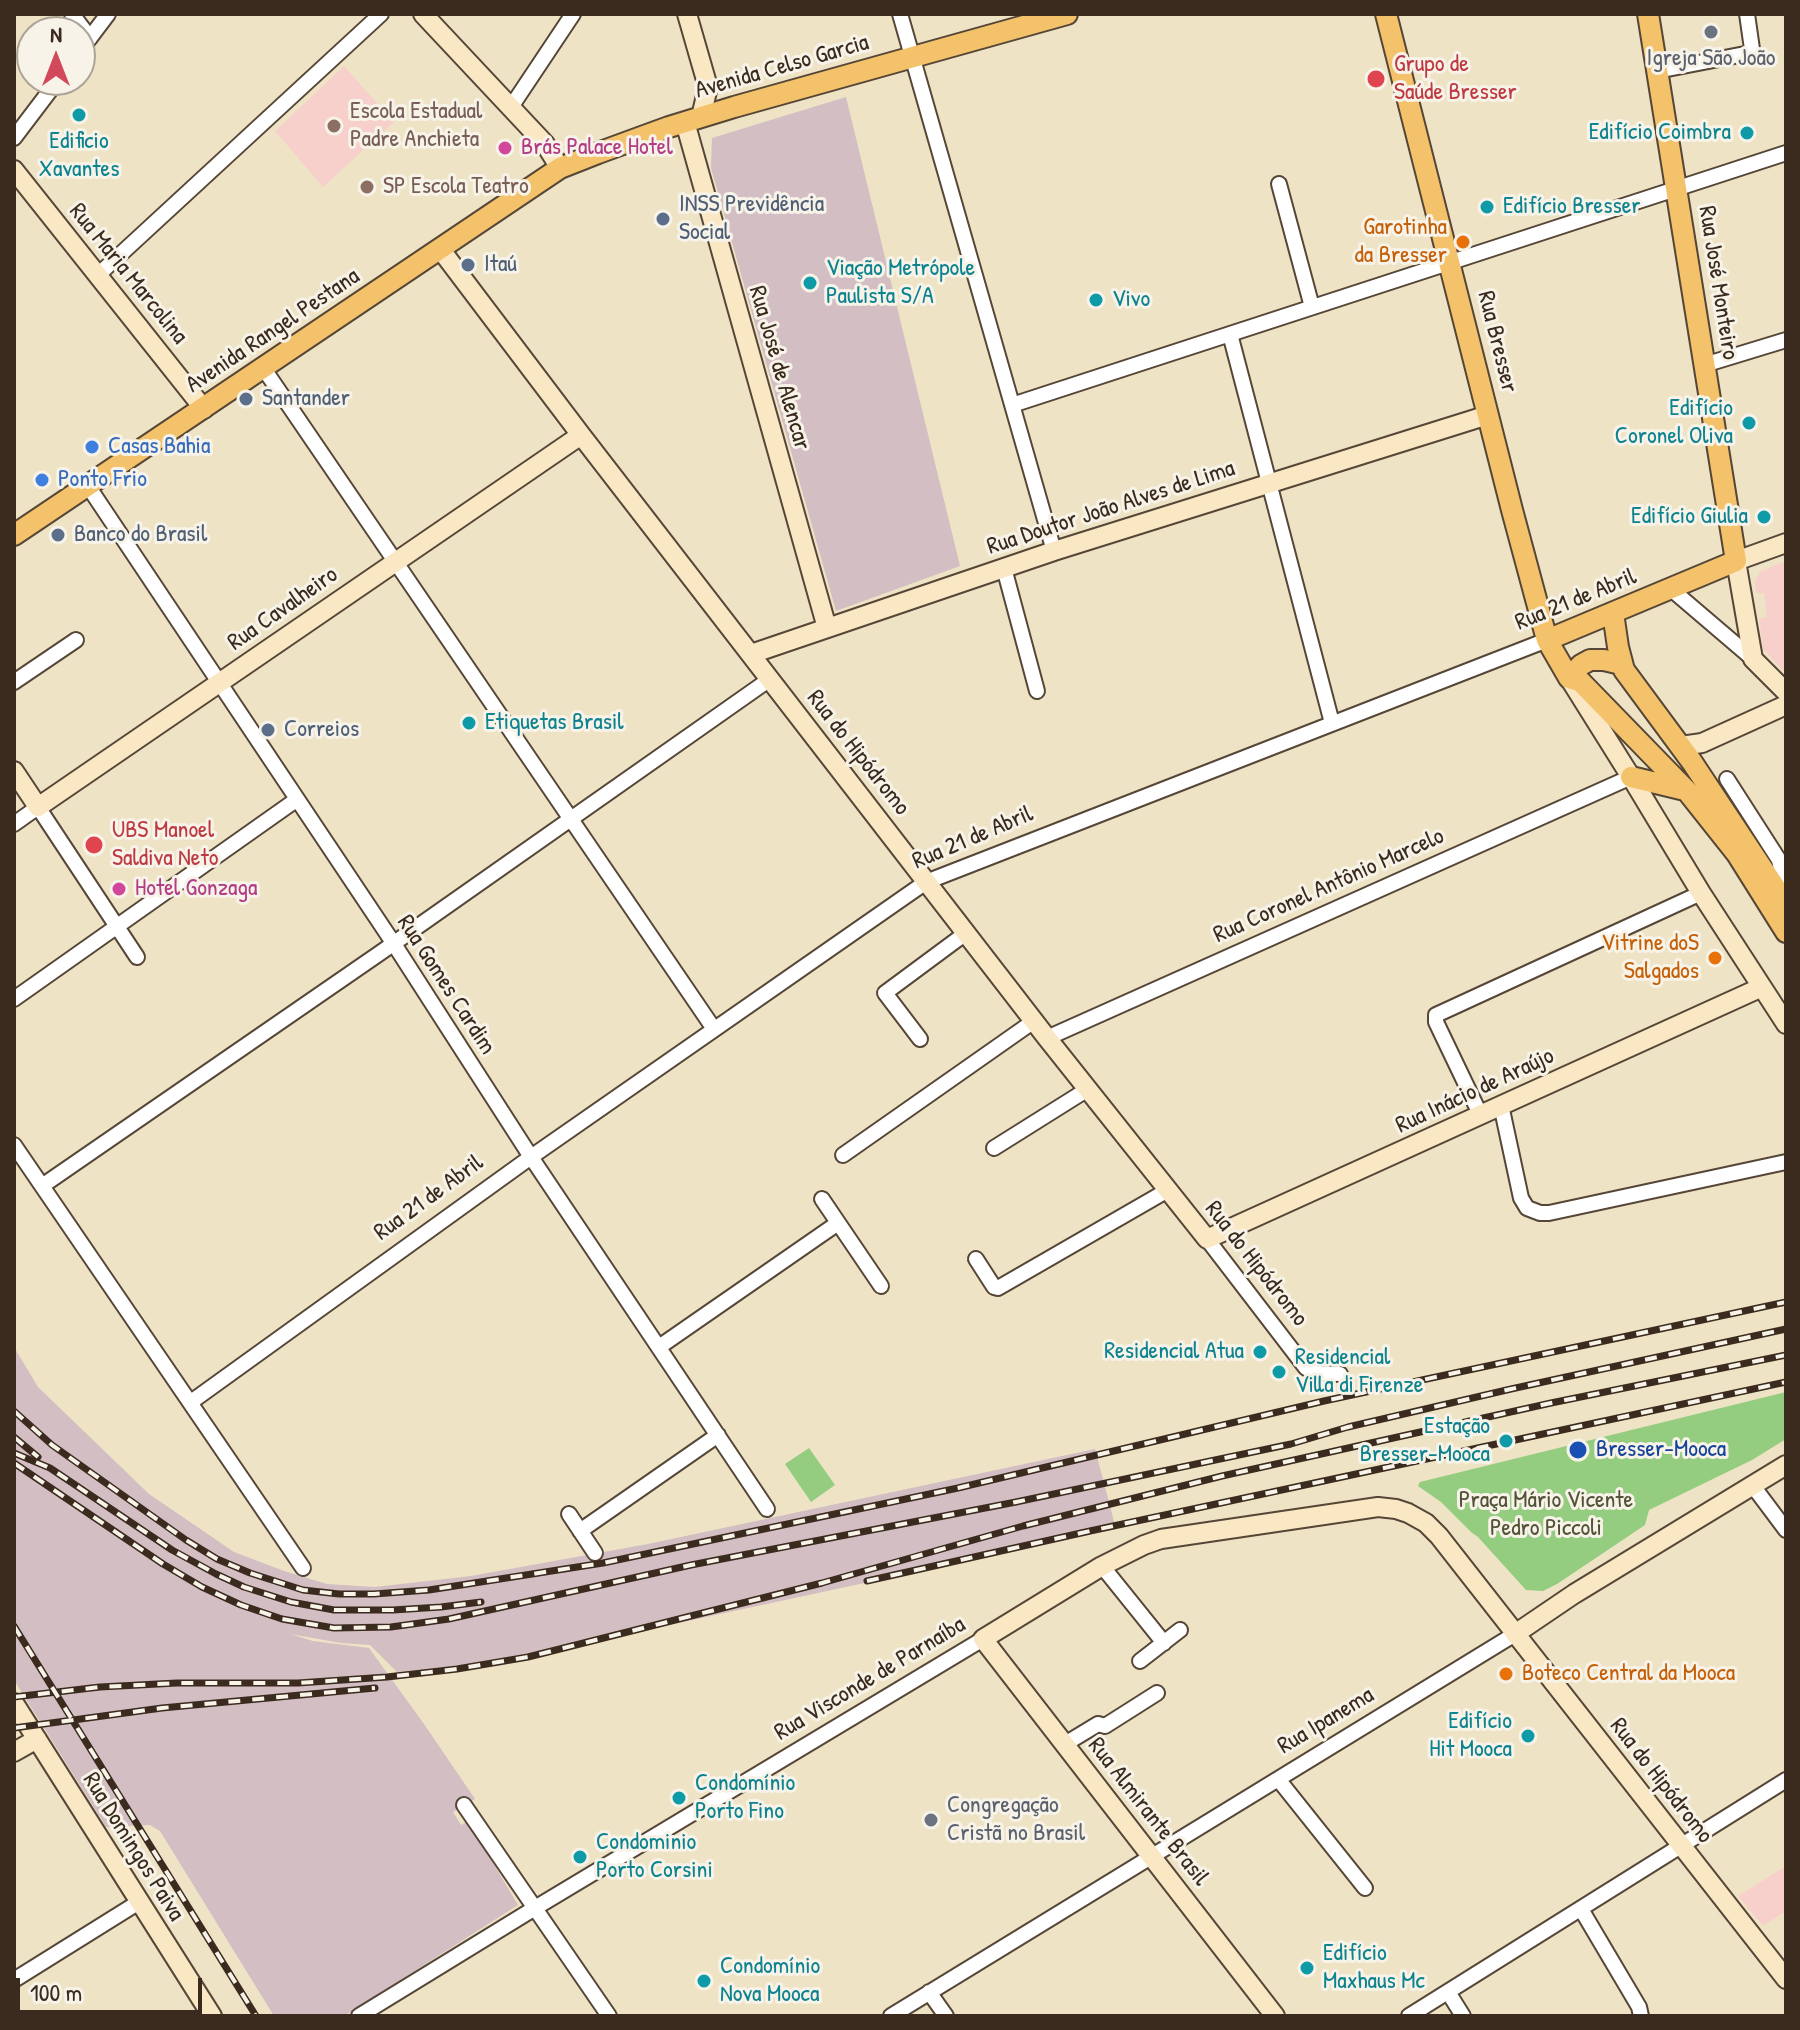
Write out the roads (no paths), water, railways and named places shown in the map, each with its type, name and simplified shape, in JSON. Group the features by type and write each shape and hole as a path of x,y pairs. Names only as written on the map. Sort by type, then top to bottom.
{"main road":[{"name":"Avenida Celso Garcia","path":"560,168 693,119 1067,14"},
{"name":"Rua Bresser","path":"1386,14 1547,640 1569,678 1580,681 1742,848 1786,904"},
{"name":"Rua José Monteiro","path":"1648,14 1736,561"},
{"name":"Avenida Rangel Pestana","path":"14,535 560,168"},
{"name":"Rua 21 de Abril","path":"1547,640 1736,561"},
{"name":"Rua Bresser","path":"1613,613 1621,664 1686,754 1742,848 1786,932"},
{"path":"1569,678 1590,660 1621,664"},
{"path":"1631,777 1687,791"}],"street":[{"path":"98,275 381,14"},
{"path":"423,14 545,144 560,168"},
{"path":"511,107 573,14"},
{"path":"687,14 708,87 730,108"},
{"path":"900,14 1054,551"},
{"path":"1657,71 1750,53 1747,14"},
{"path":"693,119 708,87"},
{"path":"14,138 46,96"},
{"name":"Rua José de Alencar","path":"693,119 827,628"},
{"path":"1012,405 1786,153"},
{"name":"Rua Maria Marcolina","path":"17,179 204,409"},
{"path":"1279,184 1312,307"},
{"name":"Rua do Hipódromo","path":"441,250 926,882 1306,1368 1318,1373 1340,1374"},
{"path":"1230,334 1332,723"},
{"path":"1704,365 1786,340"},
{"path":"264,369 714,1029"},
{"name":"Rua Doutor João Alves de Lima","path":"751,654 1054,551 1488,415"},
{"name":"Rua Cavalheiro","path":"14,824 581,435"},
{"name":"Rua Gomes Cardim","path":"88,486 767,1509"},
{"name":"Rua 21 de Abril","path":"1736,561 1786,543"},
{"path":"1736,561 1753,659"},
{"path":"1004,568 1037,691"},
{"path":"1671,589 1753,659 1786,692"},
{"path":"14,682 76,640"},
{"name":"Rua 21 de Abril","path":"191,1402 531,1157 926,882 1547,640"},
{"name":"Rua Bresser","path":"1569,678 1701,893 1786,1024"},
{"path":"42,1186 394,944 770,679"},
{"path":"1686,754 1702,743 1786,705"},
{"path":"14,771 137,957"},
{"name":"Rua Coronel Antônio Marcelo","path":"1047,1038 1631,777"},
{"path":"1727,779 1784,860 1782,874 1786,880"},
{"path":"14,999 296,800"},
{"path":"1480,1114 1436,1022 1436,1015 1701,893"},
{"path":"920,1039 885,993 966,933"},
{"name":"Rua Inácio de Araújo","path":"1207,1239 1762,987"},
{"path":"843,1155 1034,1021"},
{"path":"994,1148 1088,1089"},
{"path":"1501,1105 1521,1198 1527,1208 1540,1213 1786,1162"},
{"path":"14,1145 303,1568"},
{"path":"976,1259 994,1287 998,1288 1168,1190"},
{"path":"822,1199 881,1286"},
{"path":"659,1347 838,1223"},
{"path":"580,1531 718,1435"},
{"name":"Rua Ipanema","path":"891,2016 1786,1465"},
{"path":"1753,1486 1786,1530"},
{"name":"Rua Visconde de Parnaíba","path":"359,2016 1102,1566 1144,1545 1161,1539 1378,1507 1408,1513 1426,1523 1439,1536"},
{"path":"569,1514 595,1553"},
{"name":"Rua do Hipódromo","path":"1439,1536 1786,1979"},
{"path":"1102,1566 1164,1643"},
{"path":"1140,1661 1180,1630"},
{"name":"Rua Almirante Brasil","path":"983,1639 1275,2016"},
{"path":"1065,1744 1098,1724 1105,1726 1157,1693"},
{"name":"Rua Domingos Paiva","path":"14,1703 212,2016"},
{"path":"14,1752 37,1739"},
{"path":"1278,1779 1365,1888"},
{"path":"1409,2016 1786,1780"},
{"path":"464,1805 609,2016"},
{"path":"14,1980 139,1902"},
{"path":"1581,1909 1639,2007 1641,2016"},
{"path":"929,1992 946,2016"},
{"path":"1448,1992 1463,2016"}],"railway":[{"path":"14,1411 52,1445 217,1559 303,1590 374,1594 429,1590 603,1563 958,1488 1324,1401 1786,1302"},
{"path":"14,1463 163,1564 241,1605 282,1619 334,1628 391,1627 449,1619 691,1565 1016,1502 1291,1444 1348,1427 1511,1389 1786,1329"},
{"path":"14,1697 100,1687 177,1683 298,1683 387,1677 528,1657 822,1583 1023,1526 1222,1476 1786,1355"},
{"path":"867,1581 1786,1382"},
{"path":"14,1437 38,1457"},
{"path":"14,1453 50,1468 172,1550 216,1574 291,1602 334,1610 393,1610 481,1602"},
{"path":"14,1626 256,2016"},
{"path":"14,1728 162,1708 375,1688"}],"place":[{"name":"Igreja São João","path":"1711,32"},
{"name":"Grupo de Saúde Bresser","path":"1376,79"},
{"name":"Edificio Xavantes","path":"79,115"},
{"name":"Escola Estadual Padre Anchieta","path":"334,126"},
{"name":"Edifício Coimbra","path":"1747,133"},
{"name":"Brás Palace Hotel","path":"505,148"},
{"name":"SP Escola Teatro","path":"367,187"},
{"name":"Edifício Bresser","path":"1487,207"},
{"name":"INSS Previdência Social","path":"663,219"},
{"name":"Garotinha da Bresser","path":"1463,242"},
{"name":"Itaú","path":"468,265"},
{"name":"Viação Metrópole Paulista S/A","path":"810,283"},
{"name":"Vivo","path":"1096,300"},
{"name":"Santander","path":"246,399"},
{"name":"Edifício Coronel Oliva","path":"1749,423"},
{"name":"Casas Bahia","path":"92,447"},
{"name":"Ponto Frio","path":"42,480"},
{"name":"Edifício Giulia","path":"1764,517"},
{"name":"Banco do Brasil","path":"58,535"},
{"name":"Etiquetas Brasil","path":"469,723"},
{"name":"Correios","path":"268,730"},
{"name":"UBS Manoel Saldiva Neto","path":"94,845"},
{"name":"Hotel Gonzaga","path":"119,889"},
{"name":"Vitrine doS Salgados","path":"1715,958"},
{"name":"Residencial Atua","path":"1260,1352"},
{"name":"Residencial Villa di Firenze","path":"1279,1372"},
{"name":"Estação Bresser-Mooca","path":"1506,1441"},
{"name":"Bresser-Mooca","path":"1578,1450"},
{"name":"Boteco Central da Mooca","path":"1506,1674"},
{"name":"Edifício Hit Mooca","path":"1528,1736"},
{"name":"Condomínio Porto Fino","path":"679,1798"},
{"name":"Congregação Cristã no Brasil","path":"931,1820"},
{"name":"Condominio Porto Corsini","path":"580,1857"},
{"name":"Edifício Maxhaus Mc","path":"1307,1968"},
{"name":"Condomínio Nova Mooca","path":"704,1981"}],"park label":[{"name":"Praça Mário Vicente Pedro Piccoli","path":"1546,1515"}]}
